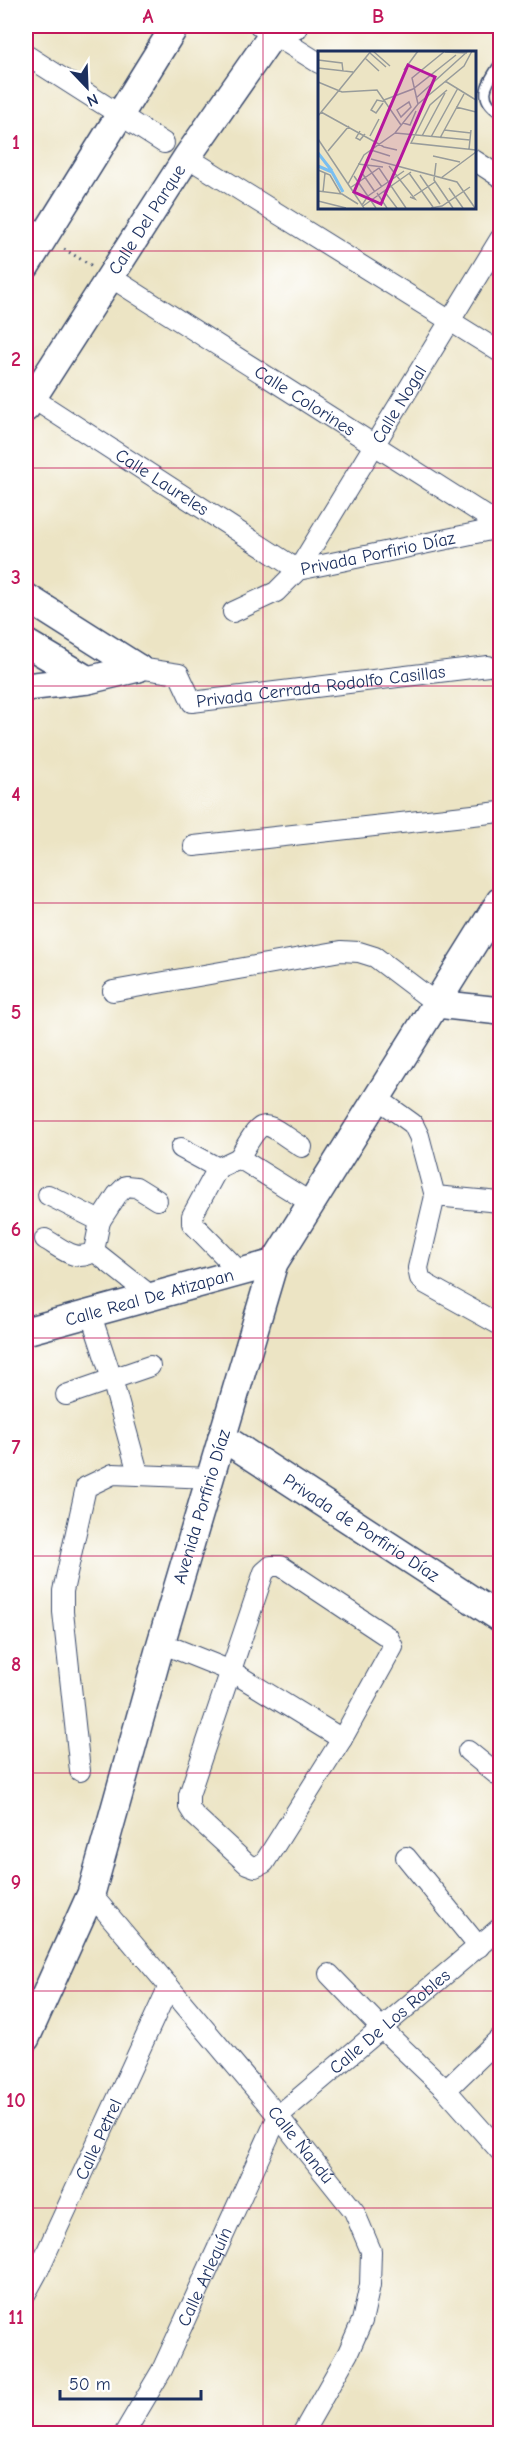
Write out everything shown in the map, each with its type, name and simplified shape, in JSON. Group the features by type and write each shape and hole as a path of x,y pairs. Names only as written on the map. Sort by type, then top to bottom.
{"street":[{"path":"26,266 35,230 118,115 175,26"},
{"path":"276,28 318,62"},
{"name":"Calle Del Parque","path":"28,400 187,157 276,28"},
{"path":"26,55 164,143"},
{"path":"187,157 501,352"},
{"path":"475,161 501,177"},
{"name":"Calle Nogal","path":"298,570 373,444 501,239"},
{"name":"Calle Colorines","path":"109,276 501,526"},
{"name":"Calle Laureles","path":"28,400 298,570"},
{"name":"Privada Porfirio Díaz","path":"233,612 276,592 298,570 501,526"},
{"path":"26,597 138,668"},
{"path":"26,643 88,680"},
{"name":"Privada Cerrada Rodolfo Casillas","path":"138,668 179,674 192,702 488,666"},
{"path":"26,687 88,680 138,668"},
{"path":"194,846 501,812"},
{"name":"Avenida Porfirio Díaz","path":"26,2038 91,1894 161,1643 274,1263 501,901"},
{"path":"114,991 341,951 359,952 375,957 437,1004 501,1011"},
{"path":"377,1098 412,1124 419,1136 435,1196 418,1268 420,1278 426,1284 501,1325"},
{"path":"240,1272 192,1223 192,1216 218,1168 239,1158 260,1125 267,1125 302,1147"},
{"path":"181,1148 218,1168"},
{"path":"239,1158 311,1203"},
{"path":"45,1239 78,1258 87,1256 94,1251 100,1221 117,1195 126,1186 136,1187 157,1200"},
{"path":"48,1195 100,1221"},
{"path":"435,1196 501,1202"},
{"path":"94,1251 150,1296"},
{"name":"Calle Real De Atizapan","path":"26,1331 274,1263"},
{"path":"90,1312 112,1379 138,1473"},
{"path":"66,1395 150,1366"},
{"name":"Privada de Porfirio Díaz","path":"222,1437 501,1618"},
{"path":"80,1771 63,1612 66,1580 86,1487 113,1474 138,1473 210,1478"},
{"path":"271,1566 281,1566 388,1637 393,1647 342,1738 264,1863 255,1867 247,1864 194,1815 189,1807 189,1795 231,1671 264,1572 271,1566"},
{"path":"161,1643 231,1671 342,1738"},
{"path":"468,1751 501,1777"},
{"path":"406,1857 479,1947"},
{"name":"Calle Ñandú","path":"91,1894 278,2116 354,2211 371,2251 370,2285 362,2321 348,2353 303,2433"},
{"name":"Calle De Los Robles","path":"278,2116 501,1928"},
{"path":"329,1974 446,2090 501,2151"},
{"name":"Calle Petrel","path":"26,2293 169,1986"},
{"path":"446,2090 501,2038"},
{"name":"Calle Arlequín","path":"124,2433 162,2370 278,2116"}],"lane":[{"path":"501,63 485,92 487,101 501,113"}],"path":[{"path":"35,230 109,276"}]}
